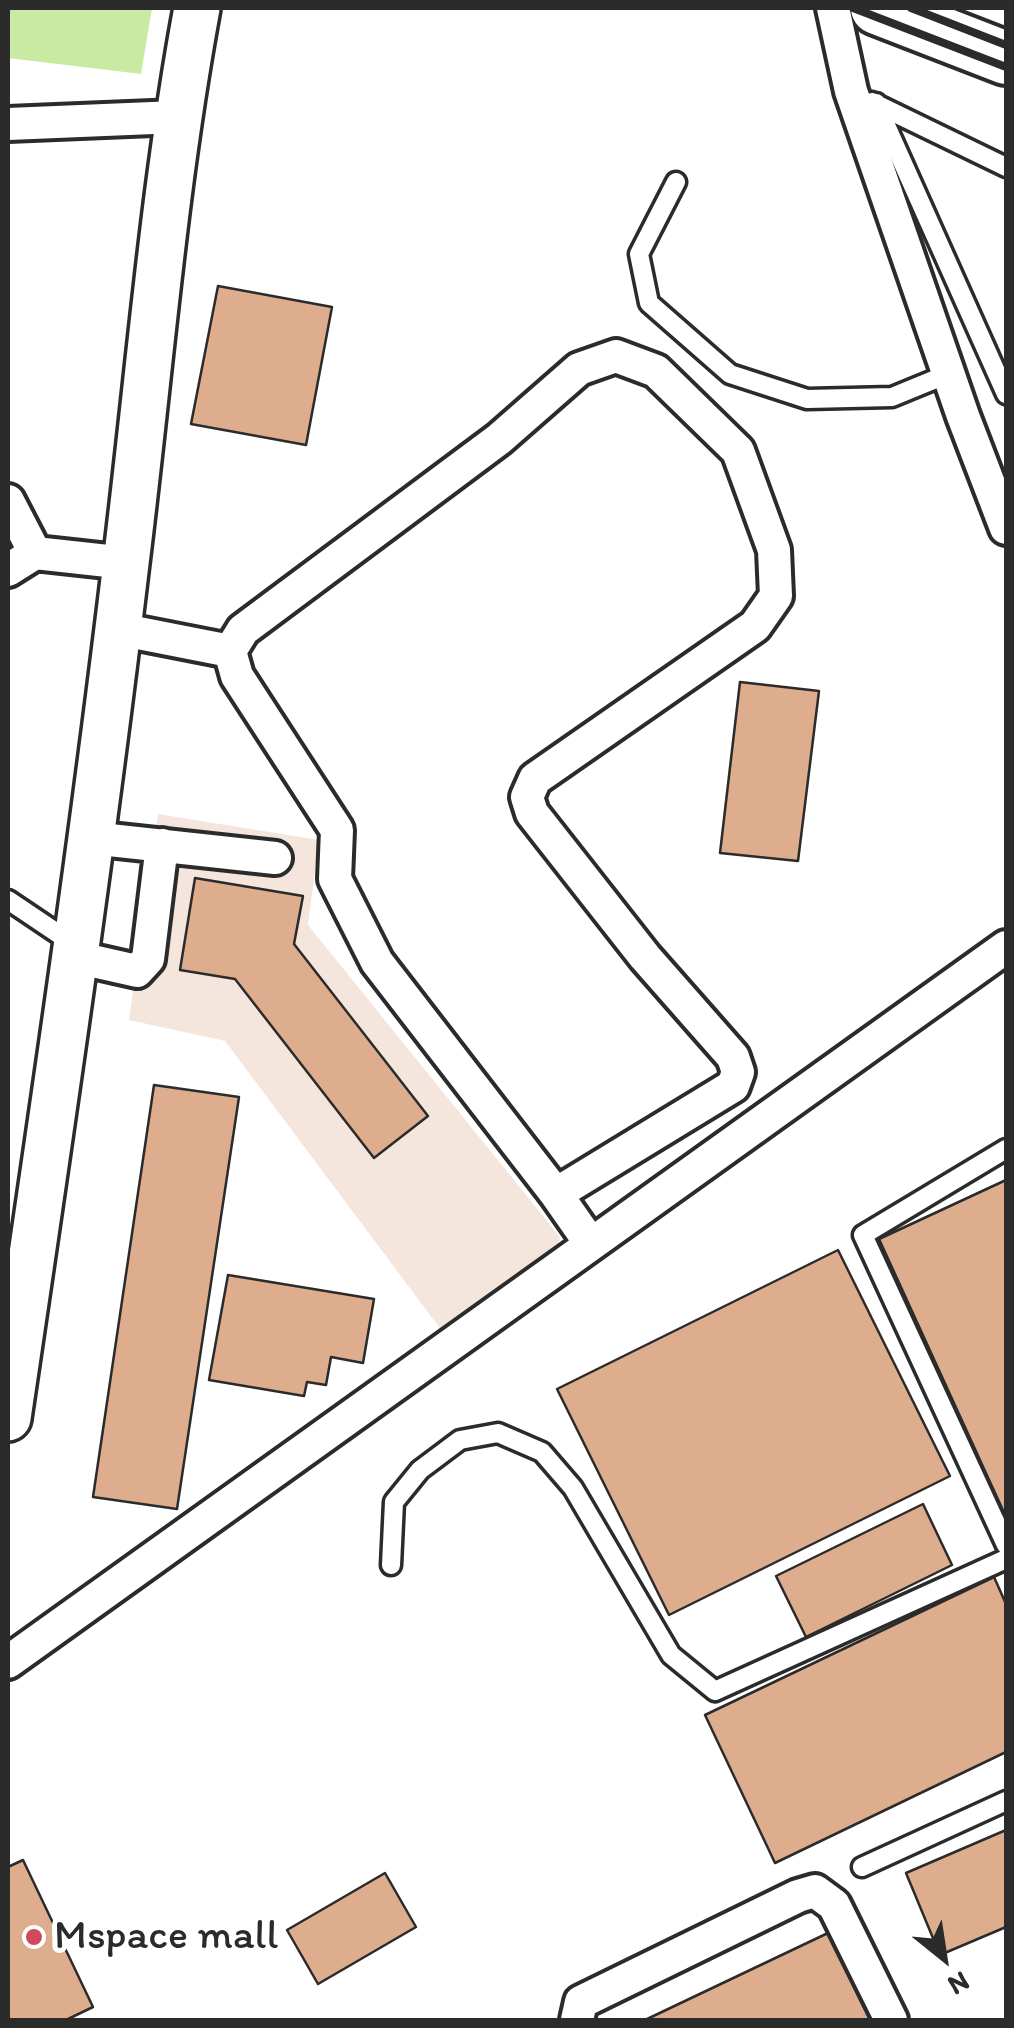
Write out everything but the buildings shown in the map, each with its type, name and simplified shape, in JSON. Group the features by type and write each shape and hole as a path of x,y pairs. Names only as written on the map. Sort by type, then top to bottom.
{"main road":[{"path":"877,8 1006,58"}],"street":[{"path":"8,1418 76,951 126,564 177,116 196,8"},
{"path":"833,8 948,374 1006,528"},
{"path":"8,124 177,116"},
{"path":"556,1194 733,1086 738,1072 733,1057 645,956 532,812 527,797 535,779 755,626 776,596 774,550 738,451 656,371 616,356 579,369 498,439 243,630 230,650 237,676 336,830 336,879 376,962 591,1244"},
{"path":"8,501 22,562 126,564"},
{"path":"118,629 230,650"},
{"path":"91,838 275,858"},
{"path":"76,951 137,971 142,968 148,958 162,846"},
{"path":"8,1662 1006,947"},
{"path":"577,2020 581,2002 815,1891 834,1905 891,2020"}],"lane":[{"path":"863,97 1006,167"},
{"path":"863,97 1006,394"},
{"path":"676,182 639,254 650,302 730,374 807,399 892,397 948,374"},
{"path":"8,900 76,951"},
{"path":"1006,1149 863,1235 1006,1545"},
{"path":"391,1565 394,1502 402,1491 420,1470 460,1440 498,1433 542,1452 573,1488 672,1655 715,1692 1006,1558"},
{"path":"862,1867 1006,1802"}],"shaded area":[{"path":"158,814 319,840 308,925 560,1237 558,1247 442,1331 225,1041 129,1020"}],"green space":[{"path":"8,8 152,8 141,74 8,58"}],"railway":[{"path":"853,8 1006,67"},
{"path":"911,8 1006,45"}],"place":[{"name":"Mspace mall","path":"34,1937"}]}
